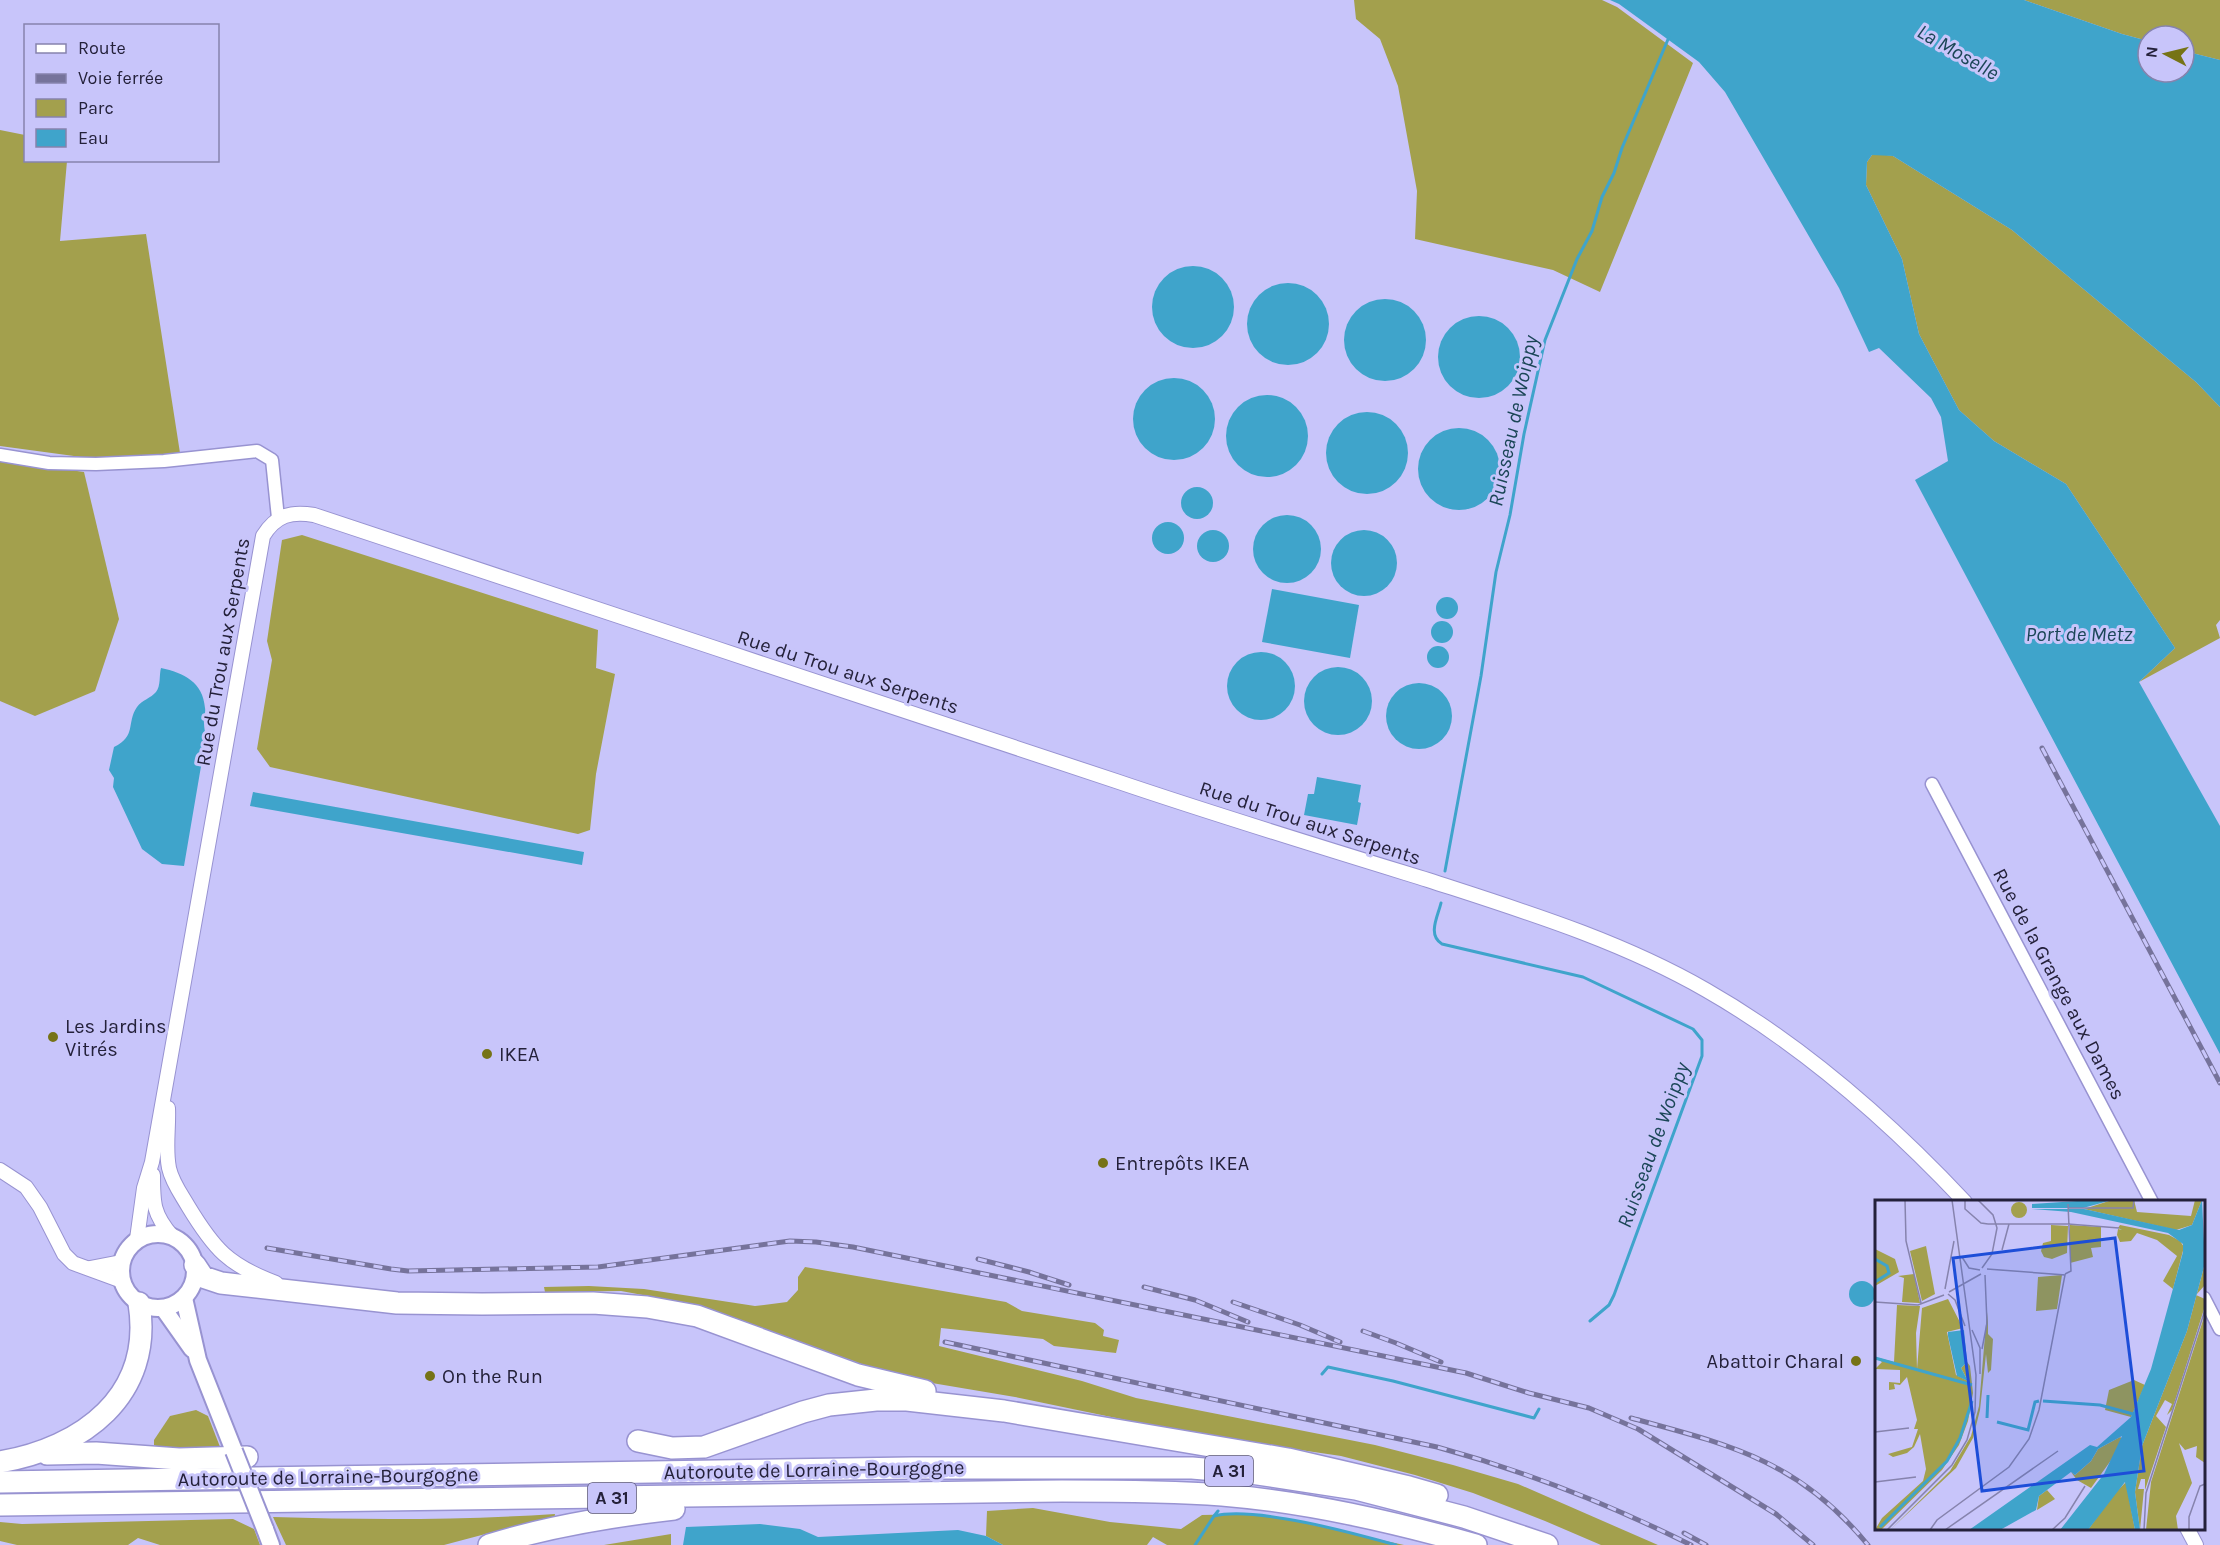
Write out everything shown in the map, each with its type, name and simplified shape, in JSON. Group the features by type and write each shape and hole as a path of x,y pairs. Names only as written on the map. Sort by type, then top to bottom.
{"highway":[{"path":"195,1265 200,1273 211,1280 397,1303 593,1303 647,1307 698,1316 858,1375 963,1398 1004,1411"},
{"path":"34,1455 75,1437 112,1408 123,1391 137,1358 140,1337 139,1303"},
{"path":"639,1441 672,1448 704,1447 803,1412 842,1403 899,1400 1004,1411 1287,1459 1409,1486 1509,1522 1542,1543"},
{"path":"0,1462 34,1455 96,1453 179,1459 241,1454"},
{"name":"Autoroute de Lorraine-Bourgogne","path":"0,1482 923,1468 1192,1468 1251,1473 1356,1489 1464,1517 1542,1543"},
{"name":"Autoroute de Lorraine-Bourgogne","path":"0,1505 1147,1491 1224,1495 1317,1508 1417,1529 1476,1545"},
{"path":"489,1545 556,1527 610,1517 705,1507 722,1496"}],"main road":[{"path":"154,1233 172,1236 187,1247 195,1265 195,1277 191,1288 184,1298 174,1305 155,1308 139,1303 131,1298 122,1281 121,1262 130,1245 137,1239 154,1233"},
{"path":"184,1298 198,1360"},
{"path":"163,1308 198,1360 241,1454 268,1537"}],"street":[{"path":"0,455 49,463 96,464 164,461 257,451 272,460 278,518"},
{"name":"Rue du Trou aux Serpents","path":"137,1239 144,1188 152,1162 260,549 263,536 278,518 291,514 314,515 1159,795 1528,913 1605,941 1703,988 1785,1040 1898,1132 1963,1200"},
{"name":"Rue de la Grange aux Dames","path":"1932,784 2151,1200"},
{"path":"166,1082 170,1169 175,1185 205,1234 218,1250 243,1268 296,1290"},
{"name":"Rue du Trou aux Serpents","path":"152,1162 153,1208 159,1221 172,1236"},
{"path":"0,1170 26,1187 40,1207 64,1254 73,1263 122,1281"},
{"path":"87,1268 121,1262"},
{"path":"2205,1300 2220,1329"},
{"path":"2188,1530 2196,1545"}],"green space":[{"path":"1354,0 1602,0 1617,7 1693,63 1600,292 1553,270 1415,239 1417,191 1398,86 1380,39 1356,19"},
{"path":"2024,0 2220,0 2220,60 2196,54 2196,24 2136,24 2136,38"},
{"path":"0,130 24,135 24,162 67,162 60,241 146,234 180,453 96,459 0,446"},
{"path":"1872,155 1893,156 2012,230 2196,382 2220,407 2220,620 2216,625 2220,638 2139,682 2175,648 2066,484 1994,441 1959,410 1919,334 1902,259 1866,185 1867,162"},
{"path":"0,460 84,472 119,619 95,691 35,716 0,701"},
{"path":"302,535 598,630 596,668 615,674 596,774 590,830 578,834 270,767 257,749 272,660 267,641 282,540"},
{"path":"805,1267 1006,1302 1022,1311 1095,1323 1104,1330 1103,1336 1119,1340 1116,1353 1054,1346 1043,1339 941,1328 939,1346 1082,1381 1136,1398 1375,1445 1453,1465 1518,1484 1658,1545 1601,1545 1473,1493 1341,1456 1198,1435 1015,1397 926,1382 878,1370 686,1303 621,1291 545,1292 544,1287 589,1286 644,1289 755,1306 787,1302 798,1290 798,1277"},
{"path":"196,1410 208,1416 222,1452 170,1452 154,1445 154,1440 170,1416"},
{"path":"1033,1508 1110,1522 1181,1529 1202,1515 1250,1514 1286,1519 1404,1545 1167,1545 1153,1537 1147,1545 1003,1545 986,1536 987,1511"},
{"path":"555,1514 554,1521 493,1532 444,1545 286,1545 273,1517 414,1519"},
{"path":"233,1519 254,1529 260,1545 160,1545 138,1538 128,1545 17,1545 0,1541 0,1522 22,1524"},
{"path":"671,1534 671,1545 604,1545"}],"water":[{"path":"1610,0 2024,0 2136,38 2136,84 2196,84 2196,54 2220,60 2220,407 2196,382 2012,230 1893,156 1872,155 1867,162 1866,185 1902,259 1919,334 1959,410 1994,441 2066,484 2175,648 2139,682 2220,826 2220,1054 1915,480 1948,461 1941,417 1931,398 1879,348 1869,352 1839,288 1725,92 1699,62 1619,4"},
{"path":"1193,266 1209,269 1222,278 1231,291 1234,307 1231,323 1222,336 1209,345 1193,348 1177,345 1164,336 1155,323 1152,307 1155,291 1164,278 1177,269"},
{"path":"1288,283 1304,286 1317,295 1326,308 1329,324 1326,340 1317,353 1304,362 1288,365 1272,362 1259,353 1250,340 1247,324 1250,308 1259,295 1272,286"},
{"path":"1385,299 1401,302 1414,311 1423,324 1426,340 1423,356 1414,369 1401,378 1385,381 1369,378 1356,369 1347,356 1344,340 1347,324 1356,311 1369,302"},
{"path":"1479,316 1495,319 1508,328 1517,341 1520,357 1517,373 1508,386 1495,395 1479,398 1463,395 1450,386 1441,373 1438,357 1441,341 1450,328 1463,319"},
{"path":"1174,378 1190,381 1203,390 1212,403 1215,419 1212,435 1203,448 1190,457 1174,460 1158,457 1145,448 1136,435 1133,419 1136,403 1145,390 1158,381"},
{"path":"1267,395 1283,398 1296,407 1305,420 1308,436 1305,452 1296,465 1283,474 1267,477 1251,474 1238,465 1229,452 1226,436 1229,420 1238,407 1251,398"},
{"path":"1367,412 1383,415 1396,424 1405,437 1408,453 1405,469 1396,482 1383,491 1367,494 1351,491 1338,482 1329,469 1326,453 1329,437 1338,424 1351,415"},
{"path":"1459,428 1475,431 1488,440 1497,453 1500,469 1497,485 1488,498 1475,507 1459,510 1443,507 1430,498 1421,485 1418,469 1421,453 1430,440 1443,431"},
{"path":"1197,487 1208,492 1213,503 1208,514 1197,519 1186,514 1181,503 1186,492"},
{"path":"1287,515 1300,518 1311,525 1318,536 1321,549 1318,562 1311,573 1300,580 1287,583 1274,580 1263,573 1256,562 1253,549 1256,536 1263,525 1274,518"},
{"path":"1168,522 1179,527 1184,538 1179,549 1168,554 1157,549 1152,538 1157,527"},
{"path":"1213,530 1224,535 1229,546 1224,557 1213,562 1202,557 1197,546 1202,535"},
{"path":"1357,530 1371,530 1383,535 1392,544 1397,563 1395,576 1388,587 1371,596 1357,596 1345,591 1336,582 1331,570 1331,556 1336,544 1345,535"},
{"path":"1272,589 1359,605 1350,658 1262,642"},
{"path":"1447,597 1455,600 1458,608 1455,616 1447,619 1439,616 1436,608 1439,600"},
{"path":"1442,621 1450,624 1453,632 1450,640 1442,643 1434,640 1431,632 1434,624"},
{"path":"1438,646 1446,649 1449,657 1446,665 1438,668 1430,665 1427,657 1430,649"},
{"path":"1261,652 1274,655 1285,662 1292,673 1295,686 1292,699 1285,710 1274,717 1261,720 1248,717 1237,710 1230,699 1227,686 1230,673 1237,662 1248,655"},
{"path":"1338,667 1351,670 1362,677 1369,688 1372,701 1369,714 1362,725 1351,732 1338,735 1325,732 1314,725 1307,714 1304,701 1307,688 1314,677 1325,670"},
{"path":"161,668 191,680 201,691 205,708 206,737 184,866 162,864 142,849 113,787 114,778 109,770 114,747 126,738 137,707 158,690"},
{"path":"1425,683 1443,692 1450,703 1452,716 1450,729 1443,740 1432,747 1413,749 1395,740 1388,729 1386,710 1395,692 1406,685"},
{"path":"1317,777 1361,785 1357,825 1304,815 1308,794 1314,794"},
{"path":"253,792 584,852 582,865 250,806"},
{"path":"1862,1281 1871,1285 1875,1294 1871,1303 1862,1307 1853,1303 1849,1294 1853,1285"},
{"path":"760,1524 800,1529 818,1537 958,1530 986,1536 1003,1545 683,1545 686,1527"}],"waterway":[{"name":"Ruisseau de Woippy","path":"1445,871 1481,676 1496,572 1510,515 1524,434 1545,340 1577,259 1592,231 1602,197 1669,37"},
{"name":"Ruisseau de Woippy","path":"1441,903 1434,930 1435,936 1442,944 1583,977 1693,1029 1702,1040 1702,1056 1614,1295 1609,1305 1590,1321"},
{"name":"Ruisseau de Woippy","path":"1322,1374 1328,1367 1393,1381 1534,1418 1539,1409"},
{"path":"1218,1511 1214,1516 1254,1515 1304,1522 1396,1545"},
{"name":"Ruisseau de Woippy","path":"1195,1545 1214,1516"}],"railway":[{"path":"2042,748 2220,1083"},
{"path":"267,1248 408,1271 598,1267 790,1241 853,1247 1466,1373 1529,1393 1589,1408 1638,1429 1776,1514 1813,1545"},
{"path":"978,1259 1069,1285"},
{"path":"1144,1287 1195,1300 1248,1322"},
{"path":"1233,1302 1300,1325 1340,1342"},
{"path":"1363,1331 1441,1362"},
{"path":"945,1342 1437,1447 1566,1490 1691,1545"},
{"path":"1631,1418 1732,1448 1789,1475 1816,1494 1842,1517 1868,1545"},
{"path":"1684,1533 1706,1545"}],"place":[{"name":"Les Jardins Vitrés","path":"53,1037"},
{"name":"IKEA","path":"487,1054"},
{"name":"Entrepôts IKEA","path":"1103,1163"},
{"name":"Abattoir Charal","path":"1856,1361"},
{"name":"On the Run","path":"430,1376"}],"water label":[{"name":"La Moselle","path":"1958,52"},
{"name":"Port de Metz","path":"2079,634"}]}
